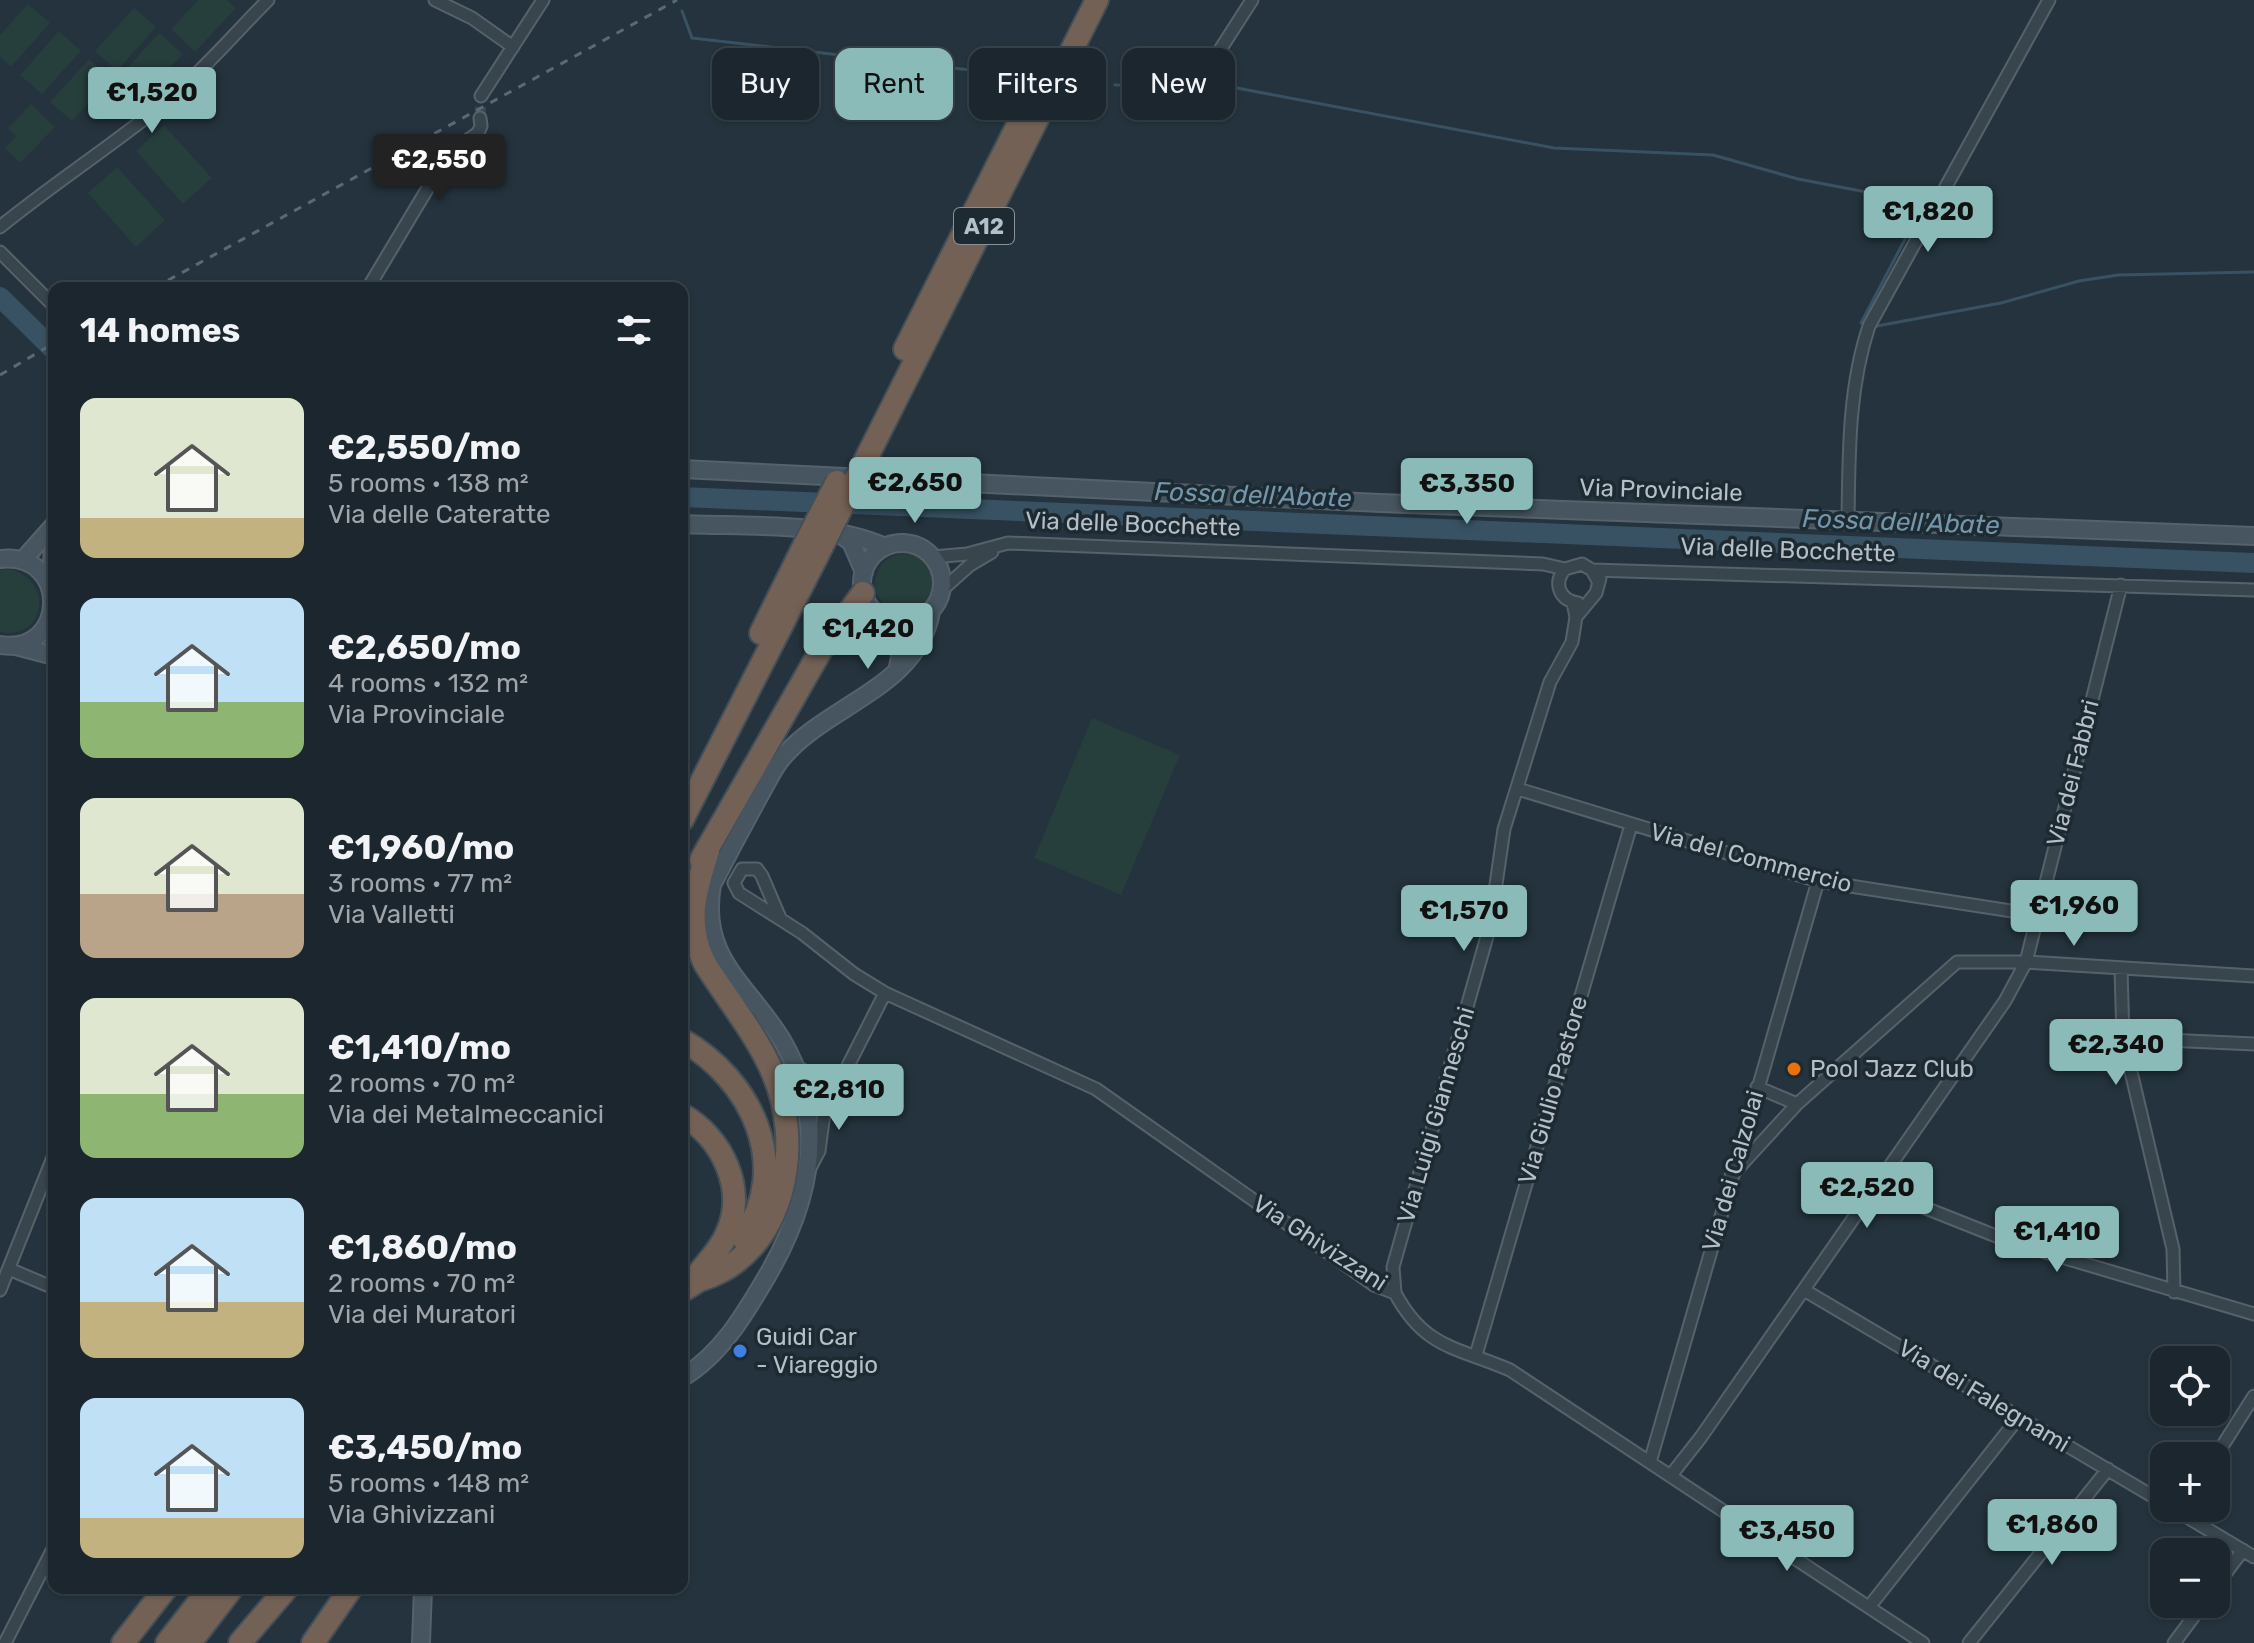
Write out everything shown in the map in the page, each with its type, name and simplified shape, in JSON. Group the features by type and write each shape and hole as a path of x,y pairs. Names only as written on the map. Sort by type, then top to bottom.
{"highway":[{"name":"A12","path":"862,450 1080,0"},
{"name":"A12","path":"688,807 862,450 1097,0"},
{"name":"A12","path":"688,777 809,555"},
{"path":"688,883 821,650 864,582"},
{"path":"821,650 842,629 873,617 889,621"},
{"path":"690,1286 725,1272 765,1229 782,1189 788,1142 784,1107 773,1071 704,962 696,943 692,906 708,851"},
{"path":"688,1044 718,1064 735,1083 754,1117 763,1155 763,1185 751,1225 727,1259 690,1286"},
{"path":"688,1119 701,1128 718,1148 729,1171 734,1199 725,1239 690,1286"},
{"path":"123,1643 161,1594"},
{"path":"167,1643 205,1594"},
{"path":"190,1643 228,1594"},
{"path":"197,1643 229,1594"},
{"path":"240,1643 282,1594"},
{"path":"313,1643 347,1594"}],"main road":[{"name":"Via Provinciale","path":"688,469 1380,503 2254,536"},
{"path":"688,524 836,532 866,538 885,547"},
{"path":"23,560 48,532"},
{"path":"836,532 851,542 875,613 889,621 920,620 931,612"},
{"path":"688,1373 711,1356 730,1335 765,1279 797,1214 810,1168 805,1100 793,1064 782,1039 717,949 709,906 712,885 781,759 804,735 875,692 898,669 927,631 931,612 942,590 939,567 933,557 916,545 905,543 885,547 868,562 864,582"},
{"path":"1,558 23,560 34,566 48,584"},
{"path":"8,646 27,643 44,629 48,621"},
{"path":"889,621 902,646 898,669"},
{"path":"8,646 48,655"},
{"path":"421,1643 423,1594"}],"street":[{"path":"0,227 170,98 268,0"},
{"path":"435,0 472,18 513,47"},
{"path":"481,96 543,0"},
{"path":"1221,48 1252,0"},
{"path":"1848,521 1851,424 1858,357 1869,326 2049,0"},
{"path":"372,282 441,166 456,148 478,133 480,118"},
{"path":"0,252 48,300"},
{"path":"942,590 970,565 1008,543"},
{"name":"Via delle Bocchette","path":"933,557 967,554 1008,543 1543,564 1562,574 1576,564 1595,575 1608,568 2254,590"},
{"path":"1562,574 1560,591 1580,602 1596,593 1595,575"},
{"name":"Via dei Fabbri","path":"1672,1474 2005,1001 2026,962 2121,585"},
{"name":"Via Luigi Gianneschi","path":"1395,1293 1393,1267 1490,926 1504,829 1550,682 1572,642 1580,602"},
{"name":"Via del Commercio","path":"1518,789 1818,881 2037,915"},
{"name":"Via Giulio Pastore","path":"1476,1355 1631,825"},
{"name":"Via Ghivizzani","path":"780,918 757,869 742,869 734,883 739,893 780,918 885,993 1096,1089 1374,1285 1395,1293 1422,1332 1450,1348 1510,1370 1672,1474 1923,1643"},
{"name":"Via dei Calzolai","path":"1650,1462 1818,881"},
{"path":"1731,1176 1797,1104 1957,962 2026,962 2254,976"},
{"path":"2121,969 2123,1038 2173,1249 2174,1292"},
{"path":"810,1168 819,1151 824,1113 885,993"},
{"path":"2123,1038 2254,1044"},
{"path":"793,1064 813,1076 841,1075"},
{"path":"805,1100 821,1102 841,1075"},
{"path":"1757,1087 1797,1104"},
{"path":"0,1290 48,1170"},
{"path":"1875,1188 2011,1242 2254,1314"},
{"path":"9,1269 48,1285"},
{"name":"Via dei Falegnami","path":"1804,1290 2150,1494"},
{"path":"2225,1442 2254,1396"},
{"path":"1869,1607 2019,1417"},
{"path":"1969,1643 2108,1469"},
{"path":"2198,1522 2254,1557"},
{"path":"2230,1567 2243,1550"},
{"path":"5,1643 48,1559"},
{"path":"2174,1643 2193,1618"}],"green space":[{"path":"198,0 227,0 236,8 195,52 171,29"},
{"path":"28,4 50,23 11,67 0,57 0,35"},
{"path":"134,8 156,27 117,71 95,51"},
{"path":"59,31 81,51 42,94 20,75"},
{"path":"159,33 183,54 141,100 118,78"},
{"path":"89,59 111,78 72,121 50,102"},
{"path":"31,104 55,127 20,163 5,148 16,136 8,128"},
{"path":"164,125 212,178 183,204 136,151"},
{"path":"117,167 165,220 136,247 88,193"},
{"path":"904,554 915,556 924,563 931,572 931,594 924,603 915,610 904,612 893,610 884,603 877,594 875,583 877,572 884,563 893,556"},
{"path":"10,569 25,576 34,586 39,597 39,609 27,628 0,632 0,570"},
{"path":"1092,718 1180,755 1121,895 1034,858"}],"waterway":[{"path":"682,11 692,38 969,70"},
{"path":"1115,85 1237,88 1554,148 1713,155 1798,179 1924,203 1861,323"},
{"path":"1877,326 2001,303 2079,281 2118,275 2254,272"},
{"name":"Fossa dell'Abate","path":"0,297 48,344"},
{"name":"Fossa dell'Abate","path":"688,497 2254,563"}],"tunnel":[{"path":"480,118 481,96"}],"railway":[{"path":"165,282 677,0"},
{"path":"0,375 48,347"}],"place":[{"name":"Pool Jazz Club","path":"1794,1069"},
{"name":"Guidi Car - Viareggio","path":"740,1351"}]}
